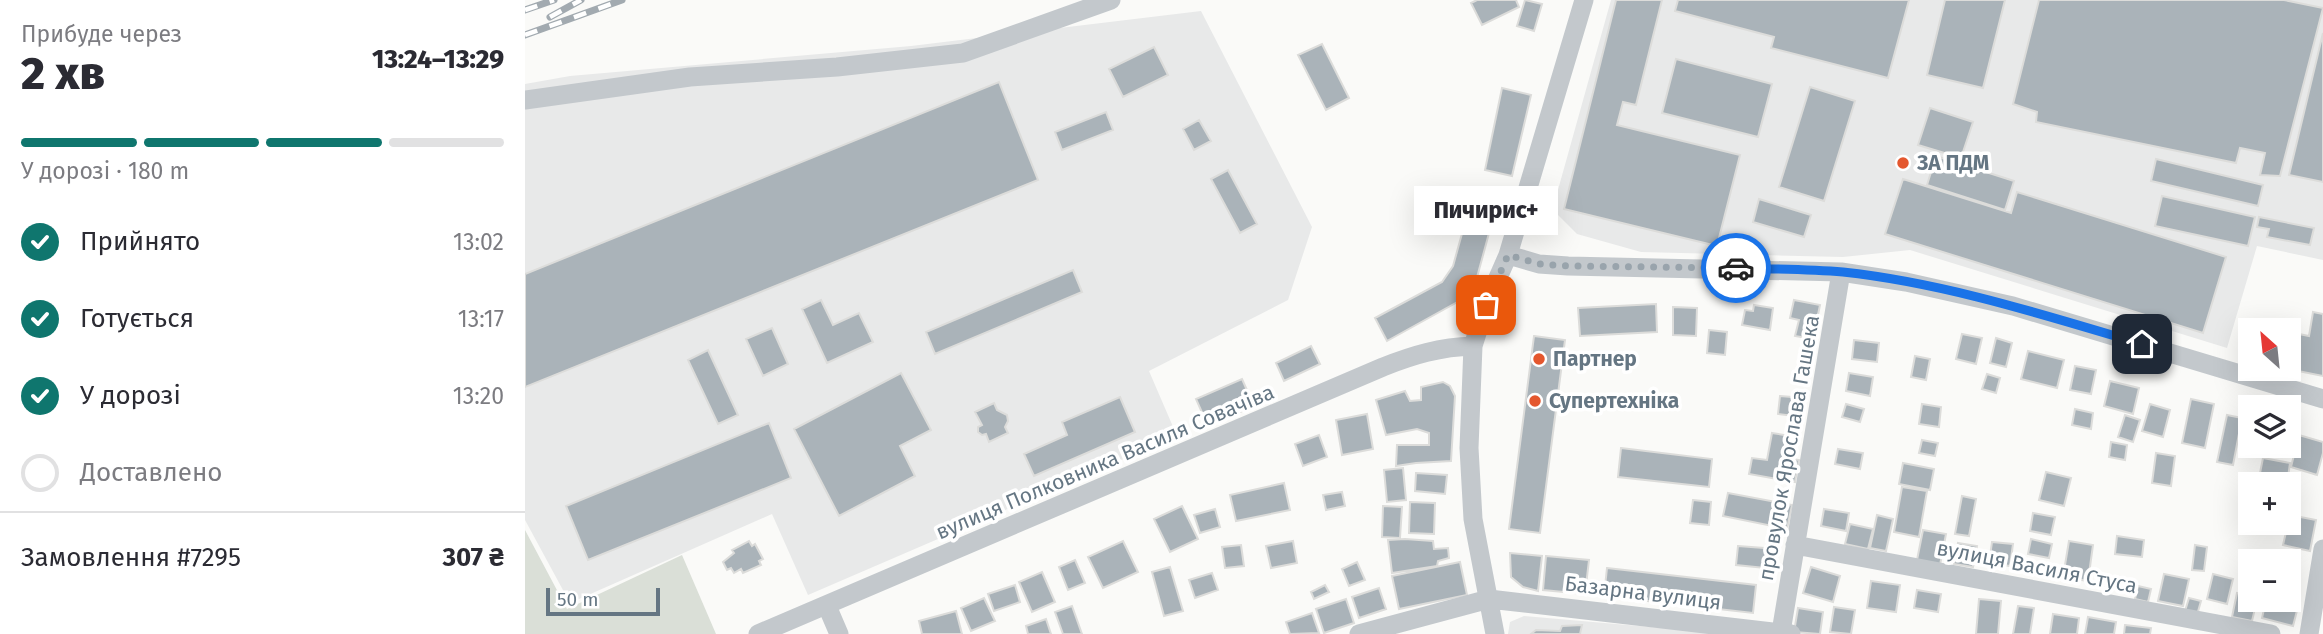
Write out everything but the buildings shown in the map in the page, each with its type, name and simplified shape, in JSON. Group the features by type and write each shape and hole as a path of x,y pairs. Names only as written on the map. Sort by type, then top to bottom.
{"street":[{"path":"525,100 690,77 837,67 963,53 1111,0"},
{"path":"1495,634 1473,519 1469,448 1473,346 1486,305 1508,255 1584,0"},
{"path":"1508,255 1539,264 1568,266 1842,272 1906,282 2013,306 2323,399"},
{"name":"провулок Ярослава Гашека","path":"1786,633 1795,545 1842,272"},
{"name":"вулиця Полковника Василя Совачіва","path":"758,634 1394,363 1438,349 1473,346"},
{"name":"вулиця Василя Стуса","path":"1795,545 2271,634"},
{"path":"2309,634 2323,549"},
{"path":"1359,634 1489,599"},
{"name":"Базарна вулиця","path":"1489,599 1786,633"},
{"path":"827,606 839,634"}],"shaded area":[{"path":"1611,0 2323,0 2323,260 2257,246 2227,348 1910,250 1843,257 1641,252 1577,234 1557,214 1556,197"},
{"path":"1201,11 1312,227 1288,300 1149,371 1177,436 808,595 772,514 570,603 525,520 525,84 570,76 911,46"},
{"path":"525,530 567,609 682,555 716,634 525,634"},
{"path":"1524,616 1731,634 1508,634 1510,622"}],"railway":[{"path":"525,10 554,0"},
{"path":"550,17 581,0"},
{"path":"525,35 622,0"}],"way so far":[{"path":"1486,305 1508,255 1539,264 1568,266 1736,268"}],"place":[{"name":"ЗА ПДМ","path":"1903,163"},
{"name":"Пичирис+","path":"1486,305"},
{"name":"Партнер","path":"1539,359"},
{"name":"Супертехніка","path":"1535,401"}],"route":[{"path":"1736,268 1842,272 1906,282 2013,306 2142,344"}]}
